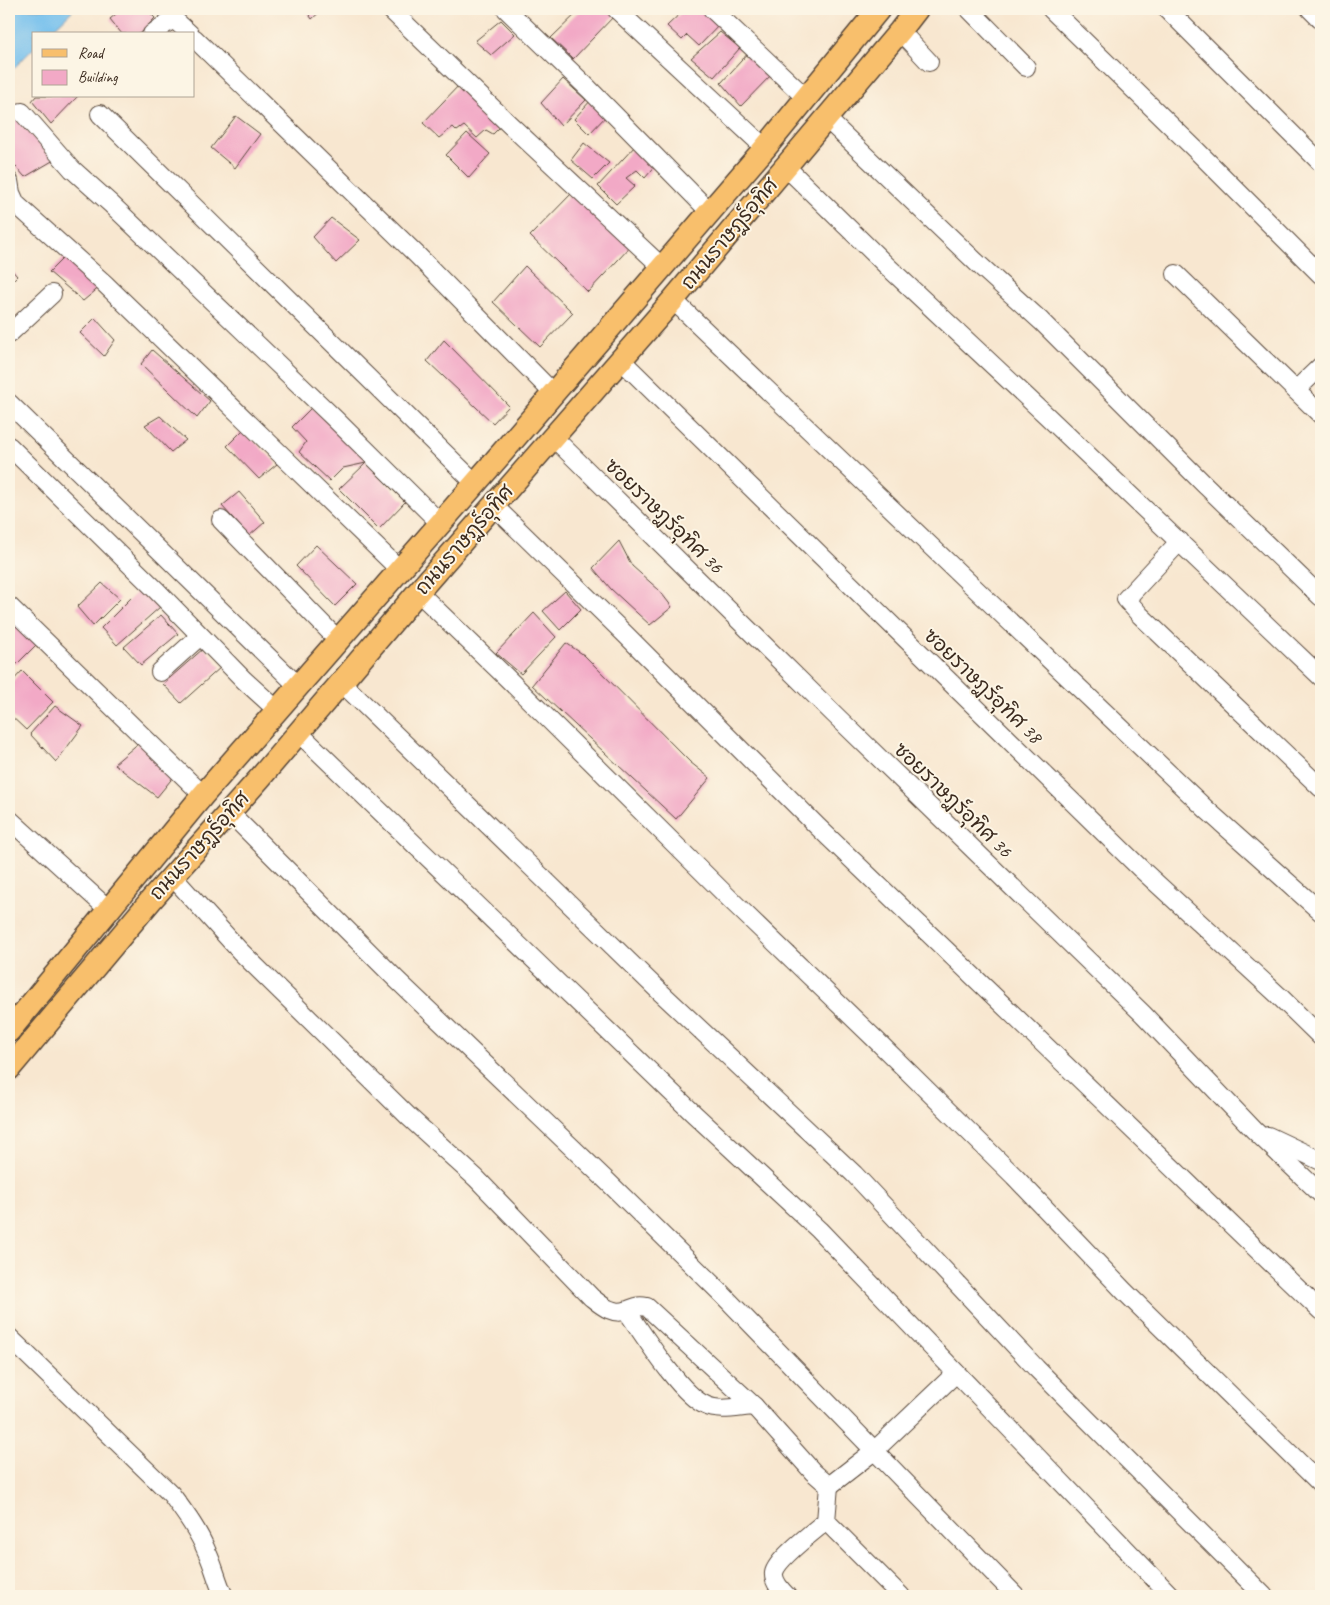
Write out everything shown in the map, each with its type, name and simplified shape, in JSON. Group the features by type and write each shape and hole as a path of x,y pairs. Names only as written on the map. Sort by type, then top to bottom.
{"main road":[{"name":"ถนนราษฎร์อุทิศ","path":"9,1031 203,795 710,212 879,9"},
{"name":"ถนนราษฎร์อุทิศ","path":"9,1069 152,899 673,300 917,9"},
{"path":"130,883 152,899"}],"street":[{"path":"390,9 508,123 662,267"},
{"path":"506,9 589,89 710,212"},
{"path":"616,9 765,148"},
{"path":"712,9 806,98"},
{"path":"969,9 1026,67"},
{"path":"1051,9 1321,275"},
{"path":"1167,9 1321,163"},
{"path":"1310,9 1321,20"},
{"path":"155,32 171,20 176,21 188,32"},
{"path":"900,31 929,62"},
{"path":"195,39 417,255 553,393"},
{"path":"22,112 72,169 329,413 440,523"},
{"path":"100,114 476,483"},
{"path":"826,118 976,262 1041,321 1204,484 1321,597"},
{"path":"786,166 886,266 1180,541 1321,677"},
{"path":"9,181 11,193 16,204 112,291 399,569"},
{"path":"1176,274 1321,415"},
{"path":"9,334 52,294"},
{"path":"673,300 1207,810 1321,912"},
{"name":"ซอยราษฎร์อุทิศ 38","path":"621,360 1140,869 1278,995 1321,1037"},
{"path":"1296,390 1321,366"},
{"path":"9,403 298,686"},
{"name":"ซอยราษฎร์อุทิศ 36","path":"554,438 834,714 1144,1014 1254,1130 1321,1194"},
{"path":"9,446 151,585 244,680 277,710"},
{"path":"494,506 817,826 1321,1311"},
{"path":"221,520 338,640"},
{"path":"1180,541 1126,599 1140,615 1321,788"},
{"path":"418,592 1014,1176 1132,1299 1321,1484"},
{"path":"9,606 203,795"},
{"path":"160,672 200,636"},
{"path":"341,682 656,988 854,1174 1036,1368 1264,1596"},
{"path":"298,732 664,1086 819,1230 1171,1596"},
{"path":"229,812 396,979 721,1293 1016,1596"},
{"path":"9,819 108,910"},
{"path":"172,876 240,951 389,1098 476,1178 590,1297 605,1308 617,1312 626,1311 637,1305 647,1307 754,1406 813,1472 829,1486"},
{"path":"1254,1130 1321,1161"},
{"path":"626,1311 671,1373 695,1398 705,1405 719,1409 754,1406"},
{"path":"9,1337 171,1494 193,1524 208,1553 224,1596"},
{"path":"787,1596 774,1580 774,1572 779,1563 826,1521 829,1486 874,1451 956,1373"},
{"path":"826,1521 901,1596"}],"water":[{"path":"9,9 74,9 50,32 32,32 32,50 9,73"}],"building":[{"path":"122,9 146,9 155,18 142,32 120,32 110,19"},
{"path":"305,9 323,9 312,19"},
{"path":"581,9 608,9 615,15 573,59 551,38"},
{"path":"685,9 703,9 721,23 699,46 687,35 682,40 667,26"},
{"path":"501,20 515,34 491,55 475,41"},
{"path":"720,32 740,48 714,77 691,58"},
{"path":"751,50 773,73 741,106 721,83"},
{"path":"563,79 586,100 561,126 541,103"},
{"path":"460,84 501,126 493,134 486,130 477,138 464,126 457,131 453,127 439,138 423,123"},
{"path":"34,98 76,98 51,124 32,101"},
{"path":"592,99 608,114 589,134 574,119"},
{"path":"9,110 54,160 25,177 9,159"},
{"path":"236,116 260,134 235,168 211,148"},
{"path":"467,133 490,154 469,178 446,155"},
{"path":"584,143 609,163 593,179 571,160"},
{"path":"636,145 657,164 645,178 637,170 626,178 635,186 616,204 598,186"},
{"path":"575,190 632,245 588,292 530,236"},
{"path":"331,218 360,240 336,263 313,237"},
{"path":"65,256 101,286 83,301 49,272"},
{"path":"525,266 573,313 540,347 493,302"},
{"path":"9,267 17,276 9,284"},
{"path":"95,318 115,340 104,356 80,333"},
{"path":"444,340 509,406 493,423 427,361"},
{"path":"152,350 210,401 197,418 141,364"},
{"path":"312,407 366,458 366,463 343,468 330,481 299,452 306,442 292,427"},
{"path":"160,416 186,440 171,452 145,425"},
{"path":"243,430 277,464 259,479 227,446"},
{"path":"366,463 405,502 379,529 339,489"},
{"path":"239,492 265,522 249,536 222,506"},
{"path":"619,541 632,566 659,590 672,607 650,625 611,589 593,568"},
{"path":"316,545 357,584 335,606 296,566"},
{"path":"102,583 120,599 93,626 77,607"},
{"path":"144,585 160,607 117,645 101,628"},
{"path":"565,591 581,609 560,630 543,611"},
{"path":"534,613 556,637 521,674 496,653"},
{"path":"161,615 178,634 141,665 124,647"},
{"path":"15,618 39,642 16,665 9,657 9,623"},
{"path":"566,643 584,655 690,762 710,778 676,819 532,685"},
{"path":"204,648 221,667 181,703 163,684"},
{"path":"22,671 53,702 26,730 9,714 9,685"},
{"path":"55,706 83,726 56,762 30,734"},
{"path":"141,741 175,775 157,797 114,764"}]}
